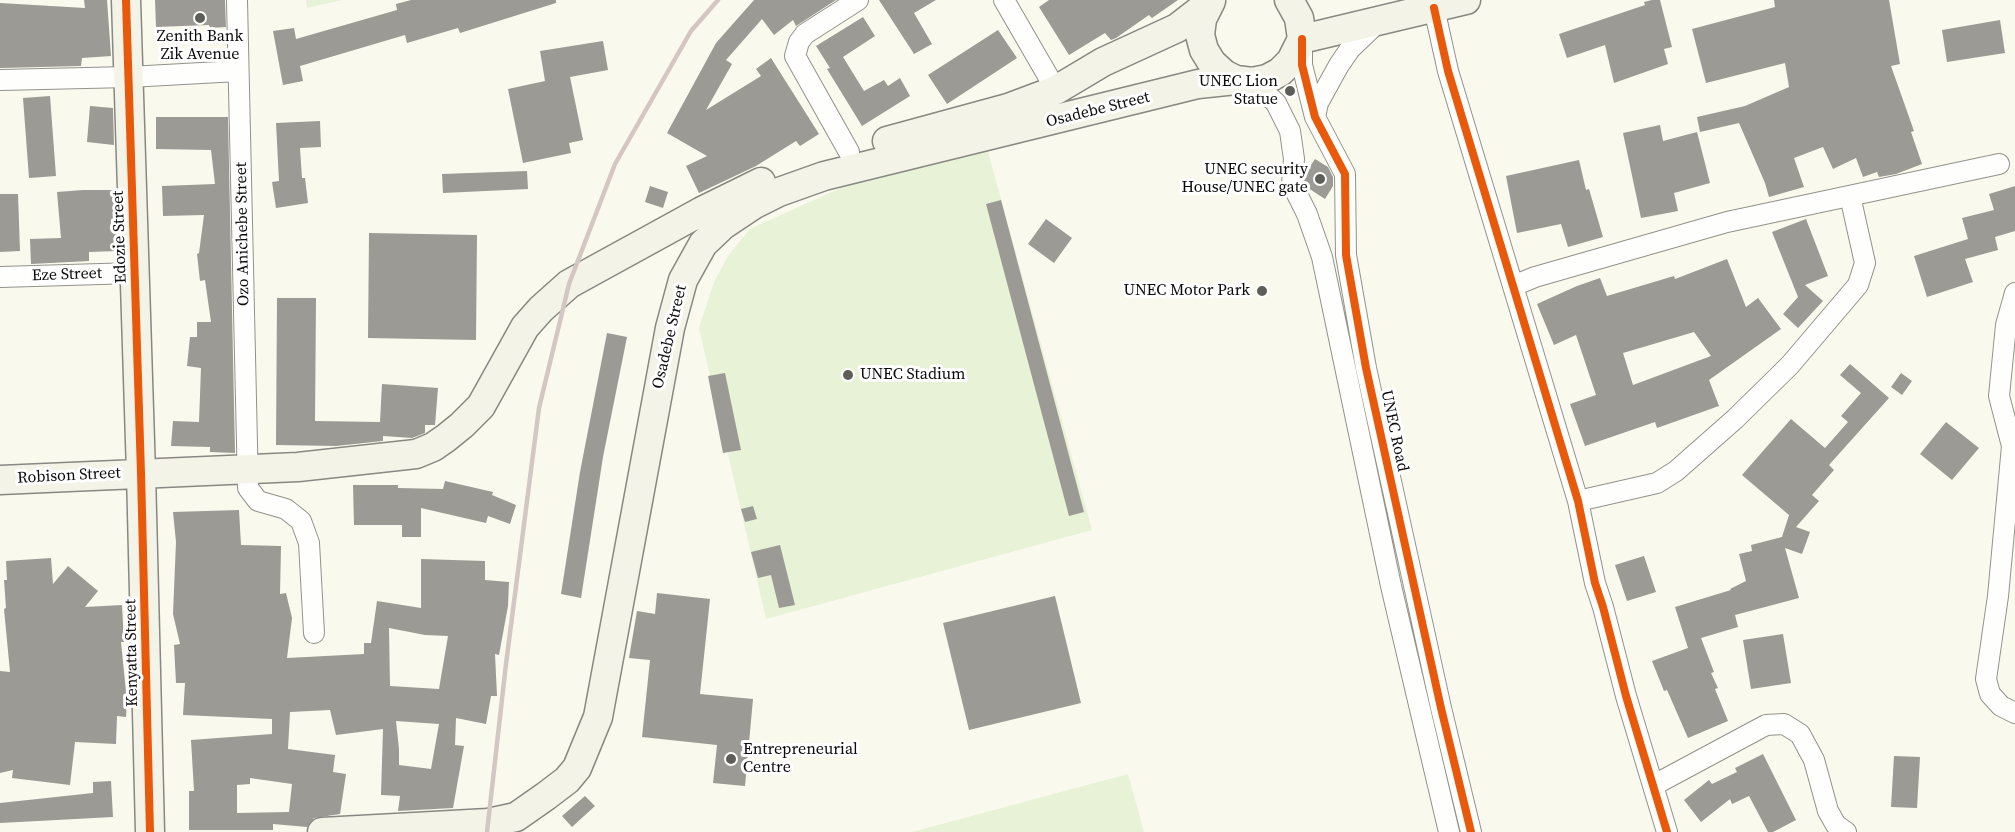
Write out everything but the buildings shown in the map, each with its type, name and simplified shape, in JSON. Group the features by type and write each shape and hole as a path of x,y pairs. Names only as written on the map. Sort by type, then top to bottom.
{"main road":[{"name":"Edozie Street","path":"126,0 141,472"},
{"path":"1289,0 1299,18 1302,39 1466,0"},
{"name":"Osadebe Street","path":"247,469 298,467 397,457 416,454 433,447 462,425 481,406 520,334 541,309 569,284 690,217 778,174 1008,108 1056,90 1103,62 1177,28 1209,2"},
{"path":"1209,2 1202,19 1200,35 1204,50 1212,63 1224,74 1236,80"},
{"name":"Osadebe Street","path":"322,832 488,823 516,817 567,780 577,768 598,717 670,328 682,280 703,244 723,225 753,205 779,192 824,176 1198,84 1236,80 1251,82 1267,79 1280,72 1292,61 1302,39"},
{"path":"690,217 703,244"},
{"name":"Robison Street","path":"0,480 247,469"},
{"name":"Kenyatta Street","path":"141,472 150,832"}],"street":[{"name":"Ozo Anichebe Street","path":"237,0 248,488 258,501 286,509 301,521 309,543 314,633"},
{"path":"849,152 795,56 799,42 805,34 858,0"},
{"name":"Osadebe Street","path":"1004,0 1056,90"},
{"path":"1434,8 1448,71 1578,501 1595,583 1667,832"},
{"path":"1315,117 1318,103 1339,65 1350,49 1378,21"},
{"name":"UNEC Road","path":"1302,39 1302,65 1315,117 1345,174 1346,255 1366,368 1471,832"},
{"path":"0,80 129,77 238,71"},
{"name":"UNEC Road","path":"1236,80 1261,89 1276,103 1290,131 1294,159 1292,184 1307,214 1322,257 1391,586 1449,832"},
{"path":"1513,286 1727,222 1999,164"},
{"path":"1578,501 1656,483 1676,471 1736,419 1790,365 1858,285 1865,263 1850,196"},
{"name":"Eze Street","path":"0,277 135,273"},
{"path":"2015,293 2007,324 1999,396 2012,446 1998,596 1986,679 1989,694 2001,706 2015,713"},
{"path":"1391,586 1414,584"},
{"path":"1654,785 1766,724 1784,724 1800,734 1814,760 1828,811 1836,825 1846,832"}],"green space":[{"path":"306,0 342,0 307,8"},
{"path":"987,148 1092,530 766,619 699,328 714,282 728,256 750,229 843,187"},
{"path":"1128,774 1144,832 912,832"}],"railway":[{"path":"487,832 539,408 569,284 615,164 691,31 718,0"}],"cycle path":[{"path":"126,0 150,832"},
{"path":"1434,8 1448,71 1578,501 1595,583 1667,832"},
{"path":"1302,39 1302,65 1315,117 1345,174 1346,255 1366,368 1441,708 1471,832"}],"place":[{"name":"Zenith Bank Zik Avenue","path":"200,18"},
{"name":"UNEC Lion Statue","path":"1290,91"},
{"name":"UNEC security House/UNEC gate","path":"1320,179"},
{"name":"UNEC Motor Park","path":"1262,291"},
{"name":"UNEC Stadium","path":"848,375"},
{"name":"Entrepreneurial Centre","path":"731,759"}]}
